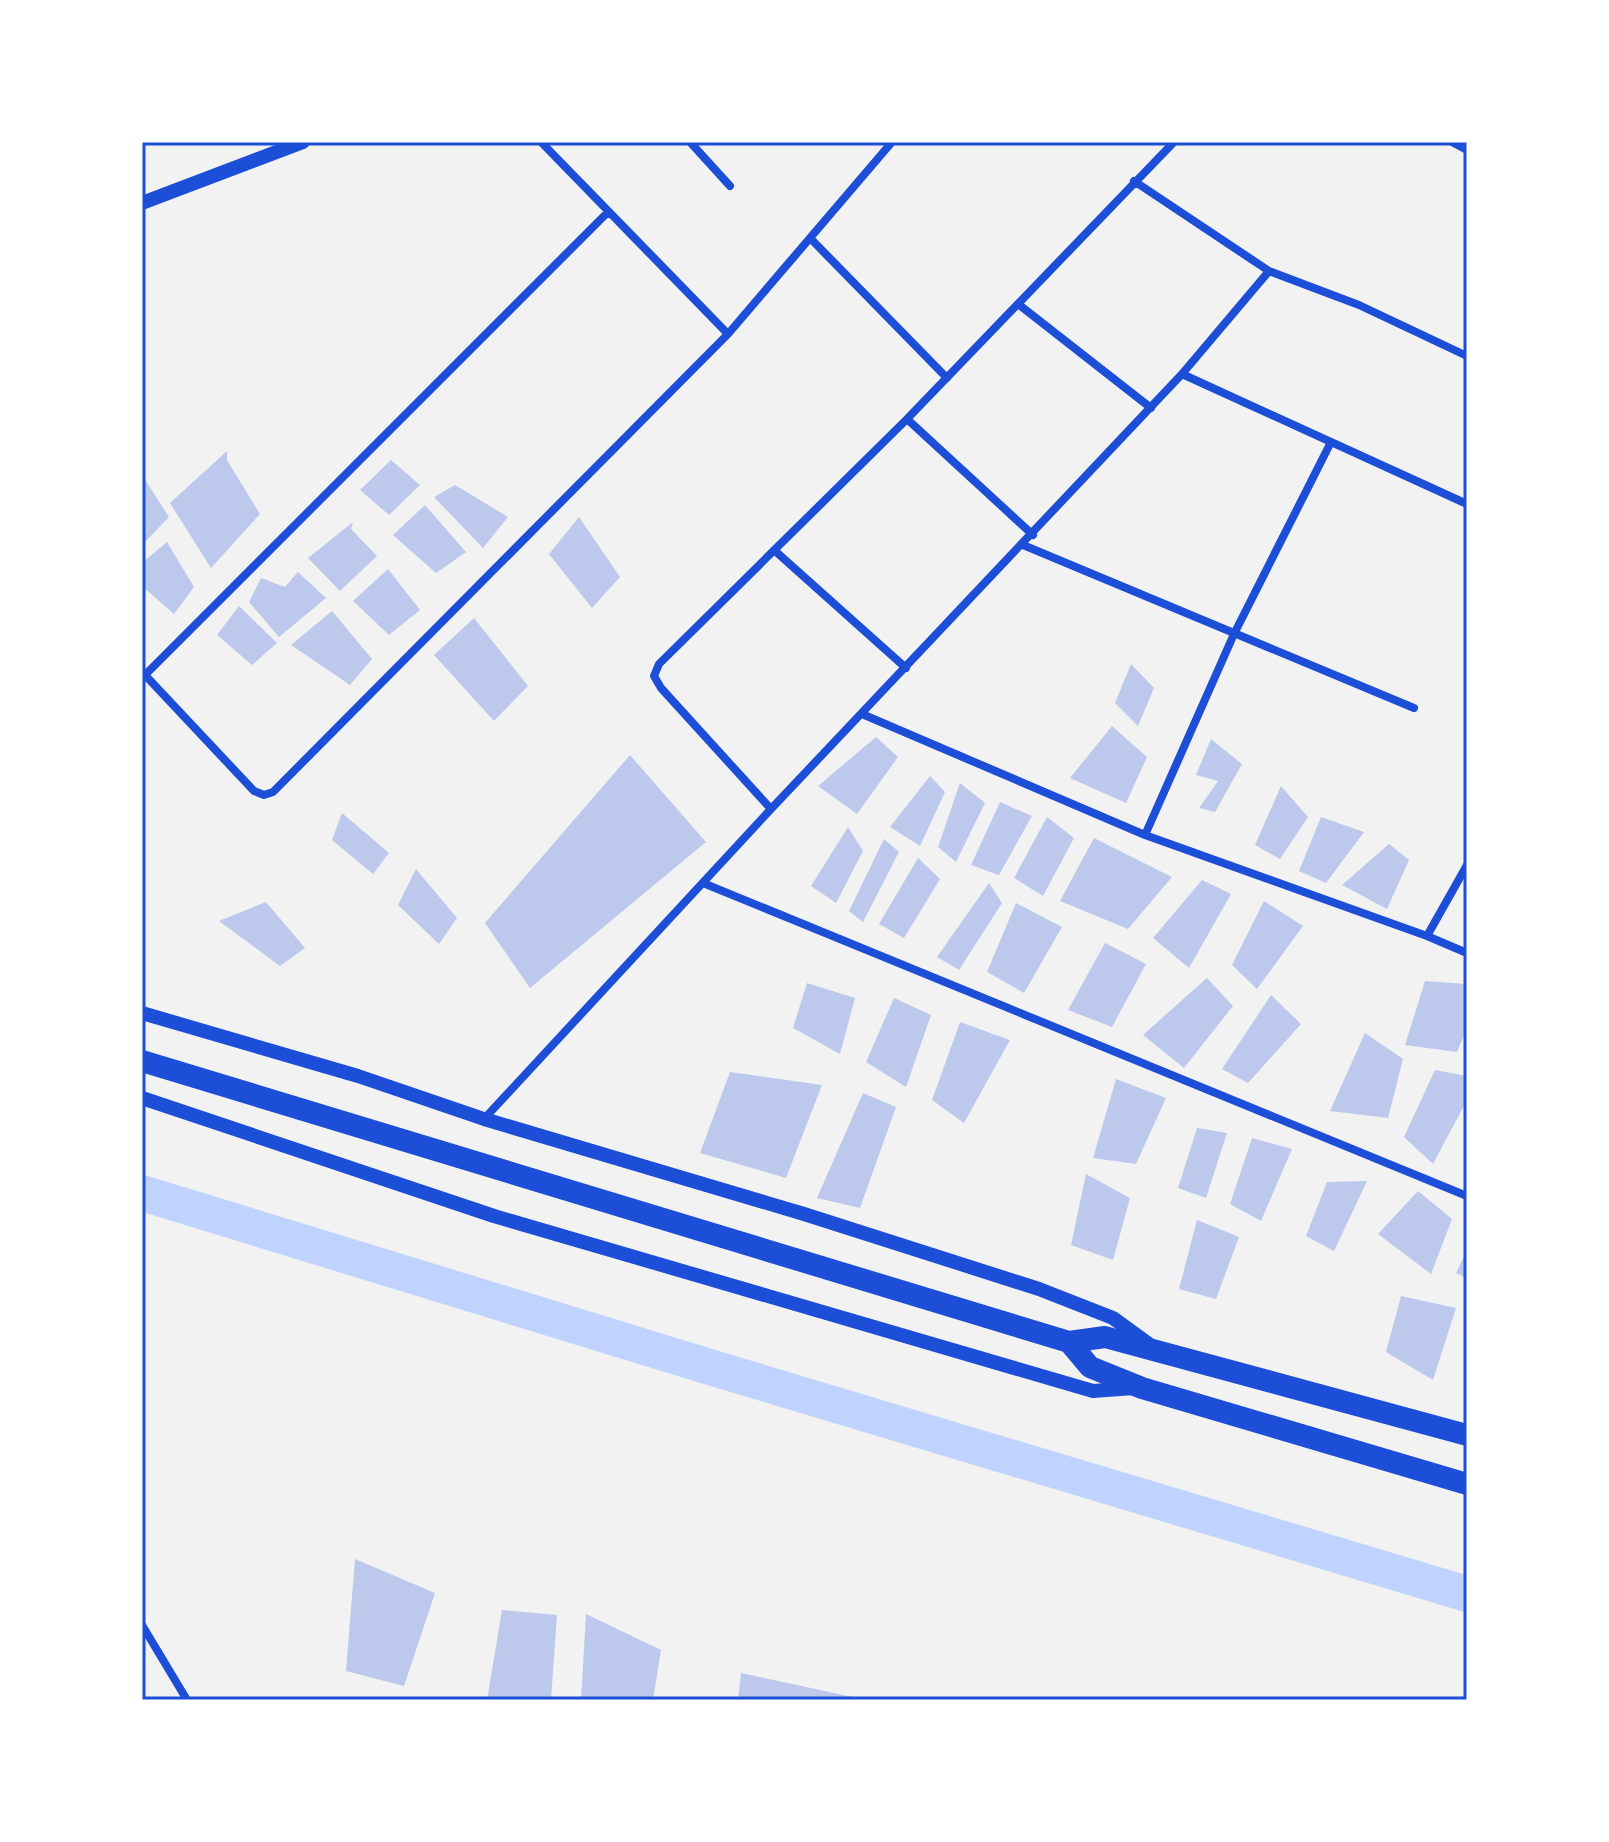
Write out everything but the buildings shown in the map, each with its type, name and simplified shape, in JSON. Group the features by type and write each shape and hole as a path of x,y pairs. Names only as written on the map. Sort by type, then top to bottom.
{"highway":[{"path":"142,1061 1069,1342 1105,1337 1467,1435"},
{"path":"1069,1342 1090,1367 1142,1388 1467,1484"}],"street":[{"path":"142,203 303,142"},
{"path":"541,142 728,334"},
{"path":"690,142 730,186"},
{"path":"608,212 144,677 254,791 264,795 273,792 728,334 892,142"},
{"path":"771,809 661,688 654,676 659,664 907,419 1174,142"},
{"path":"1452,142 1467,150"},
{"path":"1134,181 1269,271 1359,305 1467,356"},
{"path":"810,238 947,378"},
{"path":"484,1119 771,809 1151,408 1269,271"},
{"path":"1018,304 1151,408"},
{"path":"1182,374 1467,504"},
{"path":"907,419 1033,535"},
{"path":"1145,835 1234,634 1331,442"},
{"path":"1023,545 1414,708"},
{"path":"774,550 906,668"},
{"path":"862,714 1145,835 1467,953"},
{"path":"1427,936 1467,865"},
{"path":"703,883 1467,1196"},
{"path":"142,1013 358,1076 484,1119 804,1214 1039,1289 1113,1318 1156,1349"},
{"path":"142,1098 494,1216 741,1290 1093,1391 1142,1388"},
{"path":"142,1625 187,1700"}],"waterway":[{"path":"142,1193 1467,1594"}]}
